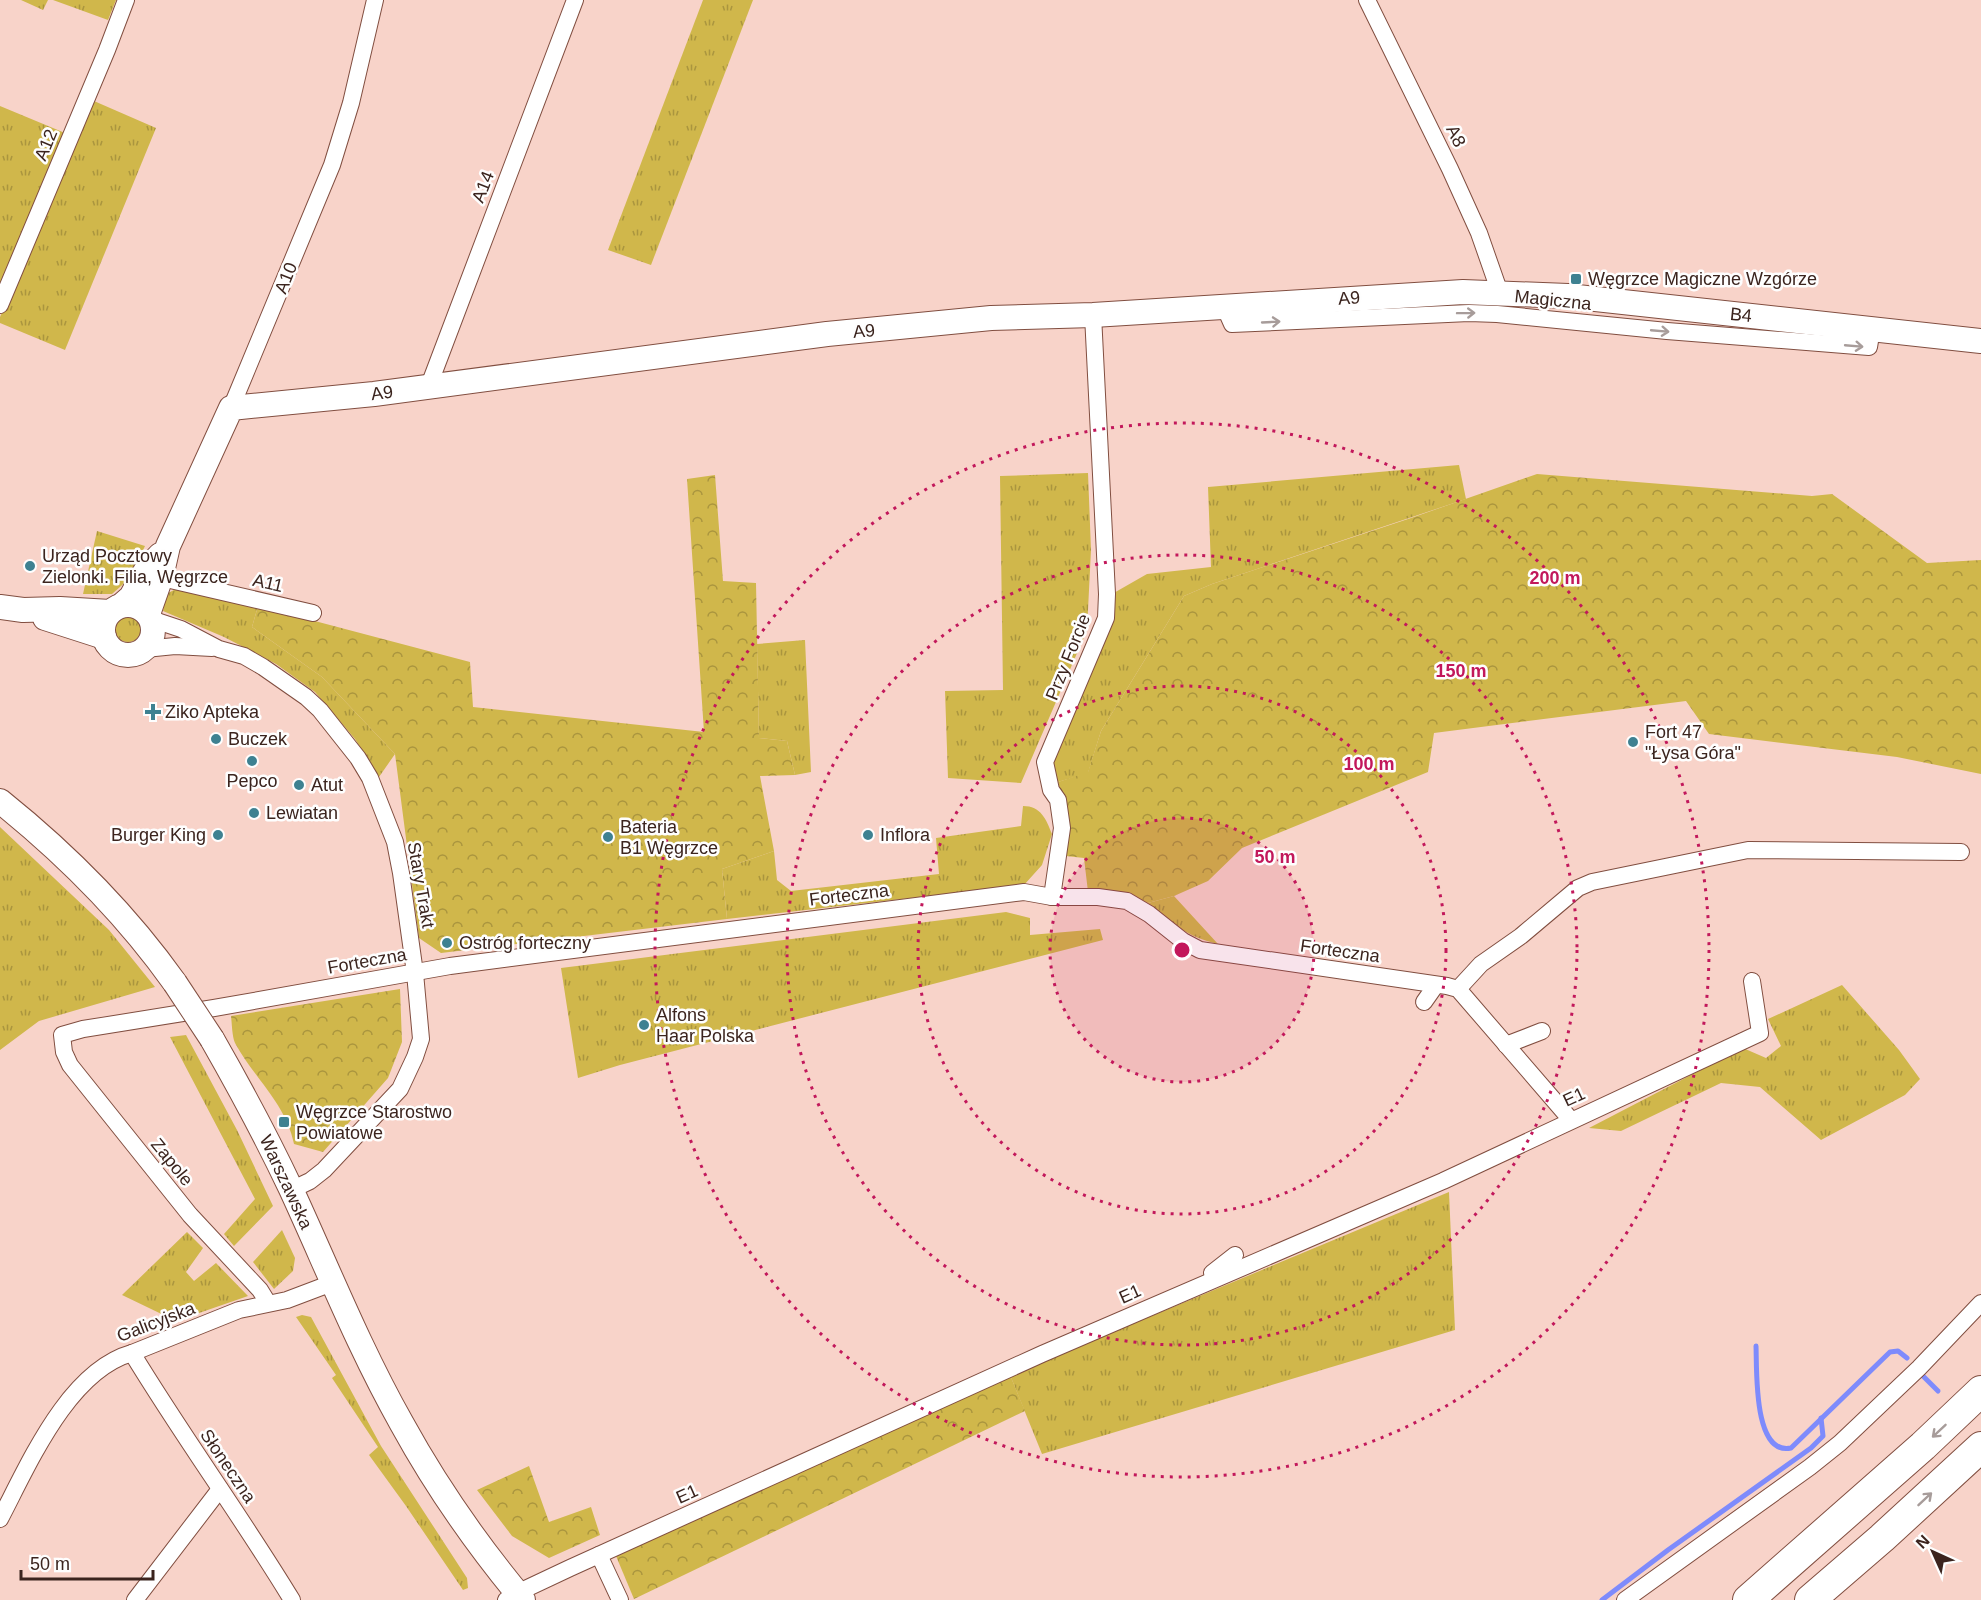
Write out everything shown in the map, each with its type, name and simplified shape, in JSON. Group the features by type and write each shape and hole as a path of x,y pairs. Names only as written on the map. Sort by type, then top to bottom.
{"highway":[{"path":"1748,1600 1814,1544 1981,1391"},
{"path":"1810,1600 1882,1538 1981,1447"},
{"path":"1827,1600 1882,1538"},
{"path":"1728,1600 1814,1544"}],"street":[{"name":"A12","path":"0,305 126,0"},
{"name":"A10","path":"117,608 154,573 231,408 332,165 351,103 375,0"},
{"name":"A14","path":"428,388 575,0"},
{"name":"A8","path":"1367,0 1455,180 1479,233 1500,293"},
{"name":"A9","path":"231,408 428,388 827,334 991,318 1093,315 1463,292 1500,293"},
{"name":"B4","path":"1500,293 1568,296 1981,340"},
{"name":"Magiczna","path":"1224,306 1232,324 1469,313 1497,314 1667,331 1869,347 1872,329"},
{"name":"Przy Forcie","path":"1052,897 1062,828 1058,800 1051,790 1045,762 1106,618 1107,594 1093,315"},
{"name":"A10","path":"150,617 154,573"},
{"name":"A11","path":"154,573 313,613"},
{"path":"12,609 137,606 150,617 153,635 145,649 130,655 117,652 110,647 104,637 103,624 117,608"},
{"path":"12,609 104,637"},
{"name":"Stary Trakt","path":"150,617 219,648 244,656 306,697 334,726 358,758 380,800 395,842 415,973 421,1039 400,1089 324,1170 310,1181 291,1190"},
{"name":"Stary Trakt","path":"145,649 175,646 219,648"},
{"name":"Warszawska","path":"0,801 42,836 86,878 141,938 175,983 212,1039 254,1115 372,1367 412,1442 515,1598"},
{"path":"1571,1120 1458,989 1481,964 1521,936 1578,888 1592,882 1748,850 1961,852"},
{"name":"Forteczna","path":"62,1035 83,1029 462,965 1024,892 1052,897 1098,897 1127,901 1149,914 1183,941 1200,950 1458,989"},
{"name":"E1","path":"515,1598 600,1555 1042,1354 1443,1181 1760,1033 1752,981"},
{"path":"1424,1002 1436,985"},
{"path":"1506,1045 1542,1030"},
{"name":"Zapole","path":"62,1035 64,1052 70,1065 190,1215 260,1290 268,1303"},
{"path":"1185,1292 1235,1256"},
{"name":"Galicyjska","path":"0,1519 48,1428 84,1384 115,1358 239,1310 287,1300 332,1283"},
{"path":"1625,1600 1840,1443 1919,1368 1981,1302"},
{"name":"Słoneczna","path":"132,1353 174,1422 248,1528 292,1600"},
{"path":"135,1600 220,1489"},
{"path":"600,1555 620,1600"}],"green space":[{"path":"21,0 48,0 43,10"},
{"path":"53,0 116,0 108,20"},
{"path":"703,0 753,0 651,265 608,250"},
{"path":"94,101 156,128 65,350 0,323 0,317"},
{"path":"0,106 65,133 0,288"},
{"path":"1459,465 1466,499 1212,584 1184,596 1101,731 1088,773 1058,782 1051,767 1112,594 1147,574 1211,567 1208,487"},
{"path":"1088,473 1091,550 1087,630 1021,783 948,778 945,691 1003,690 1000,476"},
{"path":"1537,474 1812,496 1832,494 1927,563 1981,560 1981,774 1897,757 1709,734 1686,701 1434,733 1428,772 1242,848 1208,881 1174,896 1148,903 1120,892 1088,892 1084,858 1066,856 1070,826 1058,782 1088,772 1101,731 1184,596 1212,584"},
{"path":"715,475 723,581 756,583 759,738 787,741 795,775 760,776 774,851 722,869 727,919 441,953 419,938 395,754 322,677 252,627 258,606 470,662 473,707 704,732 687,479"},
{"path":"97,531 145,546 129,579 112,594 83,594"},
{"path":"178,588 258,606 252,627 322,677 395,754 379,777 355,739 315,692 276,664 224,637 163,611 166,594"},
{"path":"128,616 137,620 141,629 137,638 128,642 119,638 115,629 119,620"},
{"path":"805,640 811,772 795,775 787,741 759,738 757,644"},
{"path":"1023,806 1039,811 1052,834 1042,865 1024,885 727,919 722,869 774,851 777,880 791,891 939,874 936,838 1021,826"},
{"path":"0,827 109,930 155,987 39,1021 0,1050"},
{"path":"1174,896 1218,944 1189,933 1148,903"},
{"path":"1006,912 1030,918 1030,935 1100,929 1103,940 620,1065 578,1078 561,968"},
{"path":"1842,985 1899,1050 1920,1079 1905,1095 1821,1140 1760,1087 1721,1083 1621,1131 1589,1128 1743,1048 1766,1058 1781,1046 1768,1019"},
{"path":"400,989 402,1042 388,1078 323,1152 294,1144 277,1104 235,1043 231,1016"},
{"path":"186,1035 237,1130 273,1206 234,1246 224,1234 255,1199 170,1037"},
{"path":"1449,1192 1455,1330 1042,1454 1010,1375"},
{"path":"282,1230 295,1258 293,1271 274,1289 253,1262"},
{"path":"187,1232 203,1248 186,1272 194,1281 216,1263 248,1296 176,1321 122,1295"},
{"path":"302,1315 311,1317 381,1446 467,1578 468,1588 463,1590 369,1455 378,1447 332,1378 336,1375 296,1317"},
{"path":"1010,1375 1025,1411 634,1599 616,1556"},
{"path":"529,1466 549,1522 591,1507 600,1535 549,1558 512,1536 477,1490"}],"waterway":[{"path":"1756,1346 1757,1390 1763,1425 1770,1439 1779,1447 1791,1448 1890,1352 1898,1351 1907,1358"},
{"path":"1923,1376 1938,1391"},
{"path":"1602,1600 1811,1448 1823,1436 1821,1418"}],"place":[{"name":"Węgrzce Magiczne Wzgórze","path":"1576,279"},
{"name":"Urząd Pocztowy Zielonki. Filia, Węgrzce","path":"30,566"},
{"name":"Ziko Apteka","path":"153,712"},
{"name":"Buczek","path":"216,739"},
{"name":"Fort 47 \"Łysa Góra\"","path":"1633,742"},
{"name":"Pepco","path":"252,761"},
{"name":"Atut","path":"299,785"},
{"name":"Lewiatan","path":"254,813"},
{"name":"Burger King","path":"218,835"},
{"name":"Inflora","path":"868,835"},
{"name":"Bateria B1 Węgrzce","path":"608,837"},
{"name":"Ostróg forteczny","path":"447,943"},
{"name":"Alfons Haar Polska","path":"644,1025"},
{"name":"Węgrzce Starostwo Powiatowe","path":"284,1122"}]}
